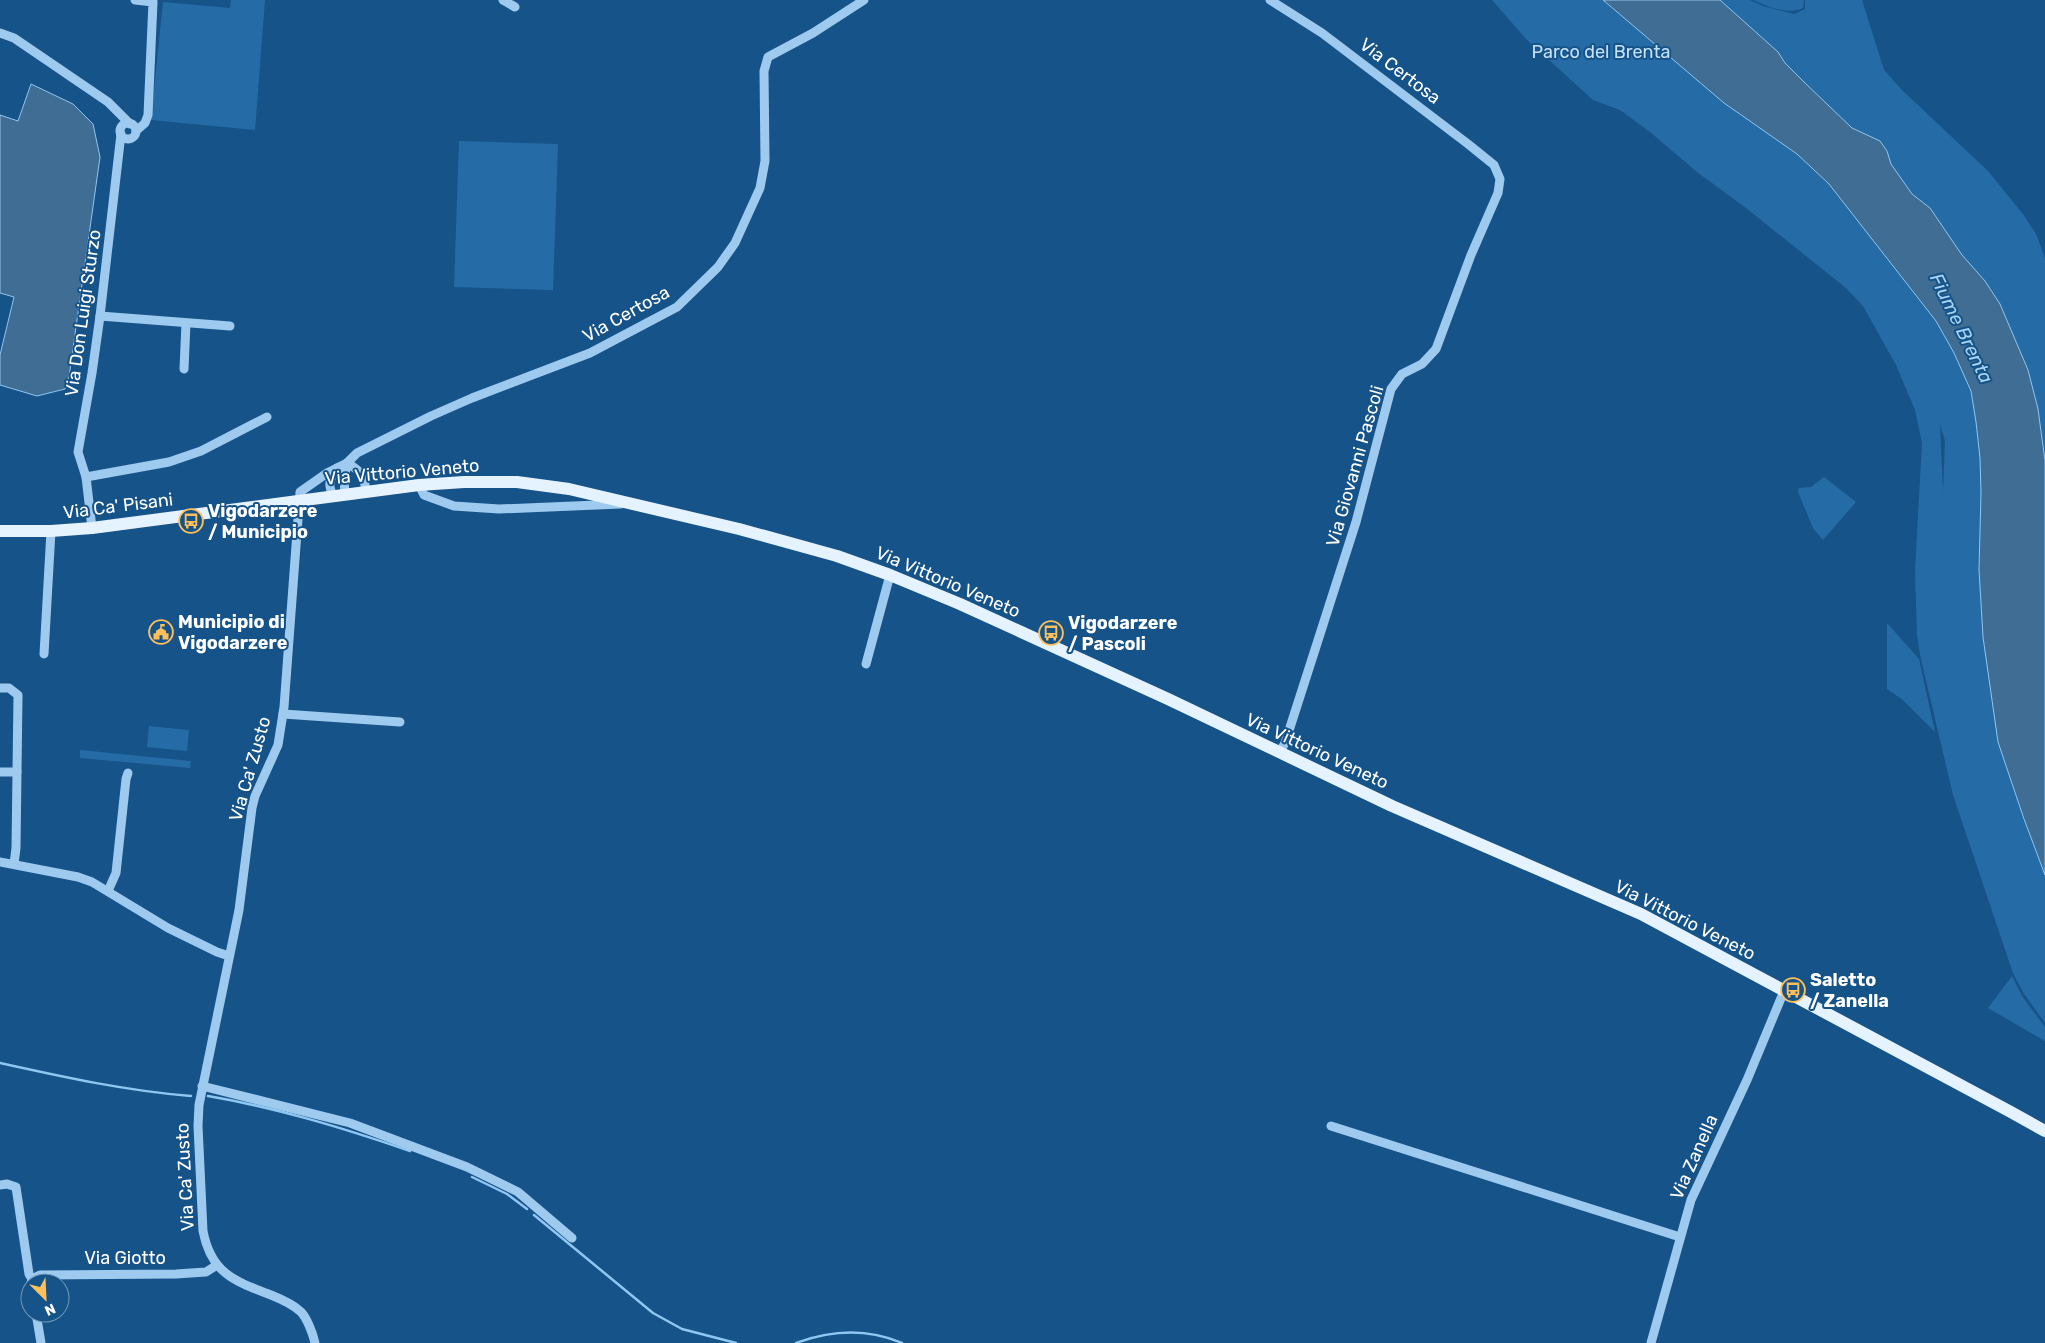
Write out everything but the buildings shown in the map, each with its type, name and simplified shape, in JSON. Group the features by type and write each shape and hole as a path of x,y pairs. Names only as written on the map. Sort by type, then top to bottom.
{"main road":[{"name":"Via Vittorio Veneto","path":"270,503 419,485 464,482 517,482 569,489 628,502 799,545 890,575 960,604 1091,663 1392,806 1641,914 2045,1132"},
{"name":"Via Ca' Pisani","path":"0,531 52,531 92,528 270,503"}],"street":[{"path":"0,33 14,38 108,102 118,112 128,131 145,123 148,115 153,2 135,0"},
{"path":"503,0 514,7"},
{"name":"Via Certosa","path":"299,500 300,492 304,488 347,463 357,454 431,416 480,394 590,353 677,307 724,259 735,243 760,188 765,161 764,71 768,57 813,33 864,0"},
{"name":"Via Certosa","path":"1270,0 1322,32 1468,144 1494,165 1500,179"},
{"name":"Via Don Luigi Sturzo","path":"92,528 86,477 78,452 100,316 120,152 118,147 128,131"},
{"name":"Via Giovanni Pascoli","path":"1279,753 1288,734 1356,522 1391,389 1402,374 1422,364 1436,350 1470,255 1498,193 1500,179"},
{"path":"100,316 230,326"},
{"path":"184,369 186,323"},
{"path":"86,477 169,462 201,451 267,417"},
{"path":"337,468 330,480 330,490 339,494 347,463 359,470 364,480 366,491"},
{"path":"419,485 424,495 433,499 454,506 474,508 586,507 619,505 628,502"},
{"name":"Via Ca' Zusto","path":"299,500 299,524 283,714 278,745 255,796 252,808 239,910 202,1086 198,1126 203,1231 206,1245 217,1265 235,1280 284,1300 302,1313 315,1343"},
{"path":"44,654 52,531"},
{"path":"866,664 890,575"},
{"path":"0,688 9,688 18,695 16,848 14,864"},
{"path":"283,714 400,722"},
{"path":"0,772 17,772"},
{"path":"108,891 116,873 128,774"},
{"path":"0,862 78,877 108,891 168,928 229,956"},
{"name":"Via Zanella","path":"1651,1343 1680,1237 1699,1179 1747,1080 1784,991"},
{"path":"202,1086 350,1123 467,1167 518,1192 572,1238"},
{"path":"1331,1126 1680,1237"},
{"name":"Via Giotto","path":"0,1185 7,1184 16,1187 29,1273"},
{"name":"Via Giotto","path":"70,1275 176,1274 206,1272 217,1265"},
{"path":"38,1323 41,1343"}],"green space":[{"path":"231,0 265,0 255,130 151,120 163,2 230,8"},
{"name":"Parco del Brenta","path":"1492,0 1603,0 1724,103 1797,154 1829,184 1936,321 1954,353 1971,391 1976,422 1980,458 1979,570 1983,637 1998,742 2045,875 2045,1023 2024,994 2013,973 1953,795 1920,655 1917,635 1915,571 1922,443 1915,410 1896,365 1863,306 1846,288 1746,208 1697,172 1650,132 1620,110 1593,100 1527,40","holes":["1940,424 1945,441 1943,492"]},
{"path":"1720,0 1750,0 1763,6 1794,14 1805,9 1805,0 1862,0 1884,70 1902,90 1988,171 2023,214 2036,234 2045,258 2045,461 2038,409 2028,370 2000,304 1985,281 1962,255 1930,208 1912,194 1891,164 1887,151 1880,141 1852,128 1785,63 1778,52"},
{"path":"1753,0 1804,0 1803,8 1791,11 1771,7"},
{"path":"459,141 558,144 553,290 454,287"},
{"path":"1824,477 1856,502 1823,540 1813,528 1798,492 1799,488 1811,487"},
{"path":"1887,623 1919,659 1935,732 1903,700 1887,689"},
{"path":"149,726 189,730 187,751 147,747"},
{"path":"80,750 191,761 190,768 80,758"},
{"path":"2012,976 2022,996 2045,1027 2045,1041 1988,1008"}],"water":[{"name":"Fiume Brenta","path":"1603,0 1720,0 1778,52 1785,63 1852,128 1880,141 1887,151 1891,164 1912,194 1930,208 1962,255 1985,281 2000,304 2028,370 2038,409 2045,461 2045,875 1998,742 1983,637 1979,570 1980,458 1976,422 1971,391 1954,353 1936,321 1829,184 1797,154 1724,103"},
{"path":"31,84 73,104 93,124 100,157 69,377 65,389 37,396 0,385 0,355 14,297 0,293 0,115 18,121"}],"waterway":[{"path":"0,1063 119,1087 191,1096"},
{"path":"208,1096 260,1106 310,1119 410,1151"},
{"path":"472,1177 507,1194 527,1209"},
{"path":"534,1215 653,1313 682,1329 736,1343"},
{"path":"796,1343 822,1335 849,1332 876,1335 902,1343"}],"place":[{"name":"Vigodarzere / Municipio","path":"191,521"},
{"name":"Municipio di Vigodarzere","path":"161,632"},
{"name":"Vigodarzere / Pascoli","path":"1051,633"},
{"name":"Saletto / Zanella","path":"1793,990"}]}
